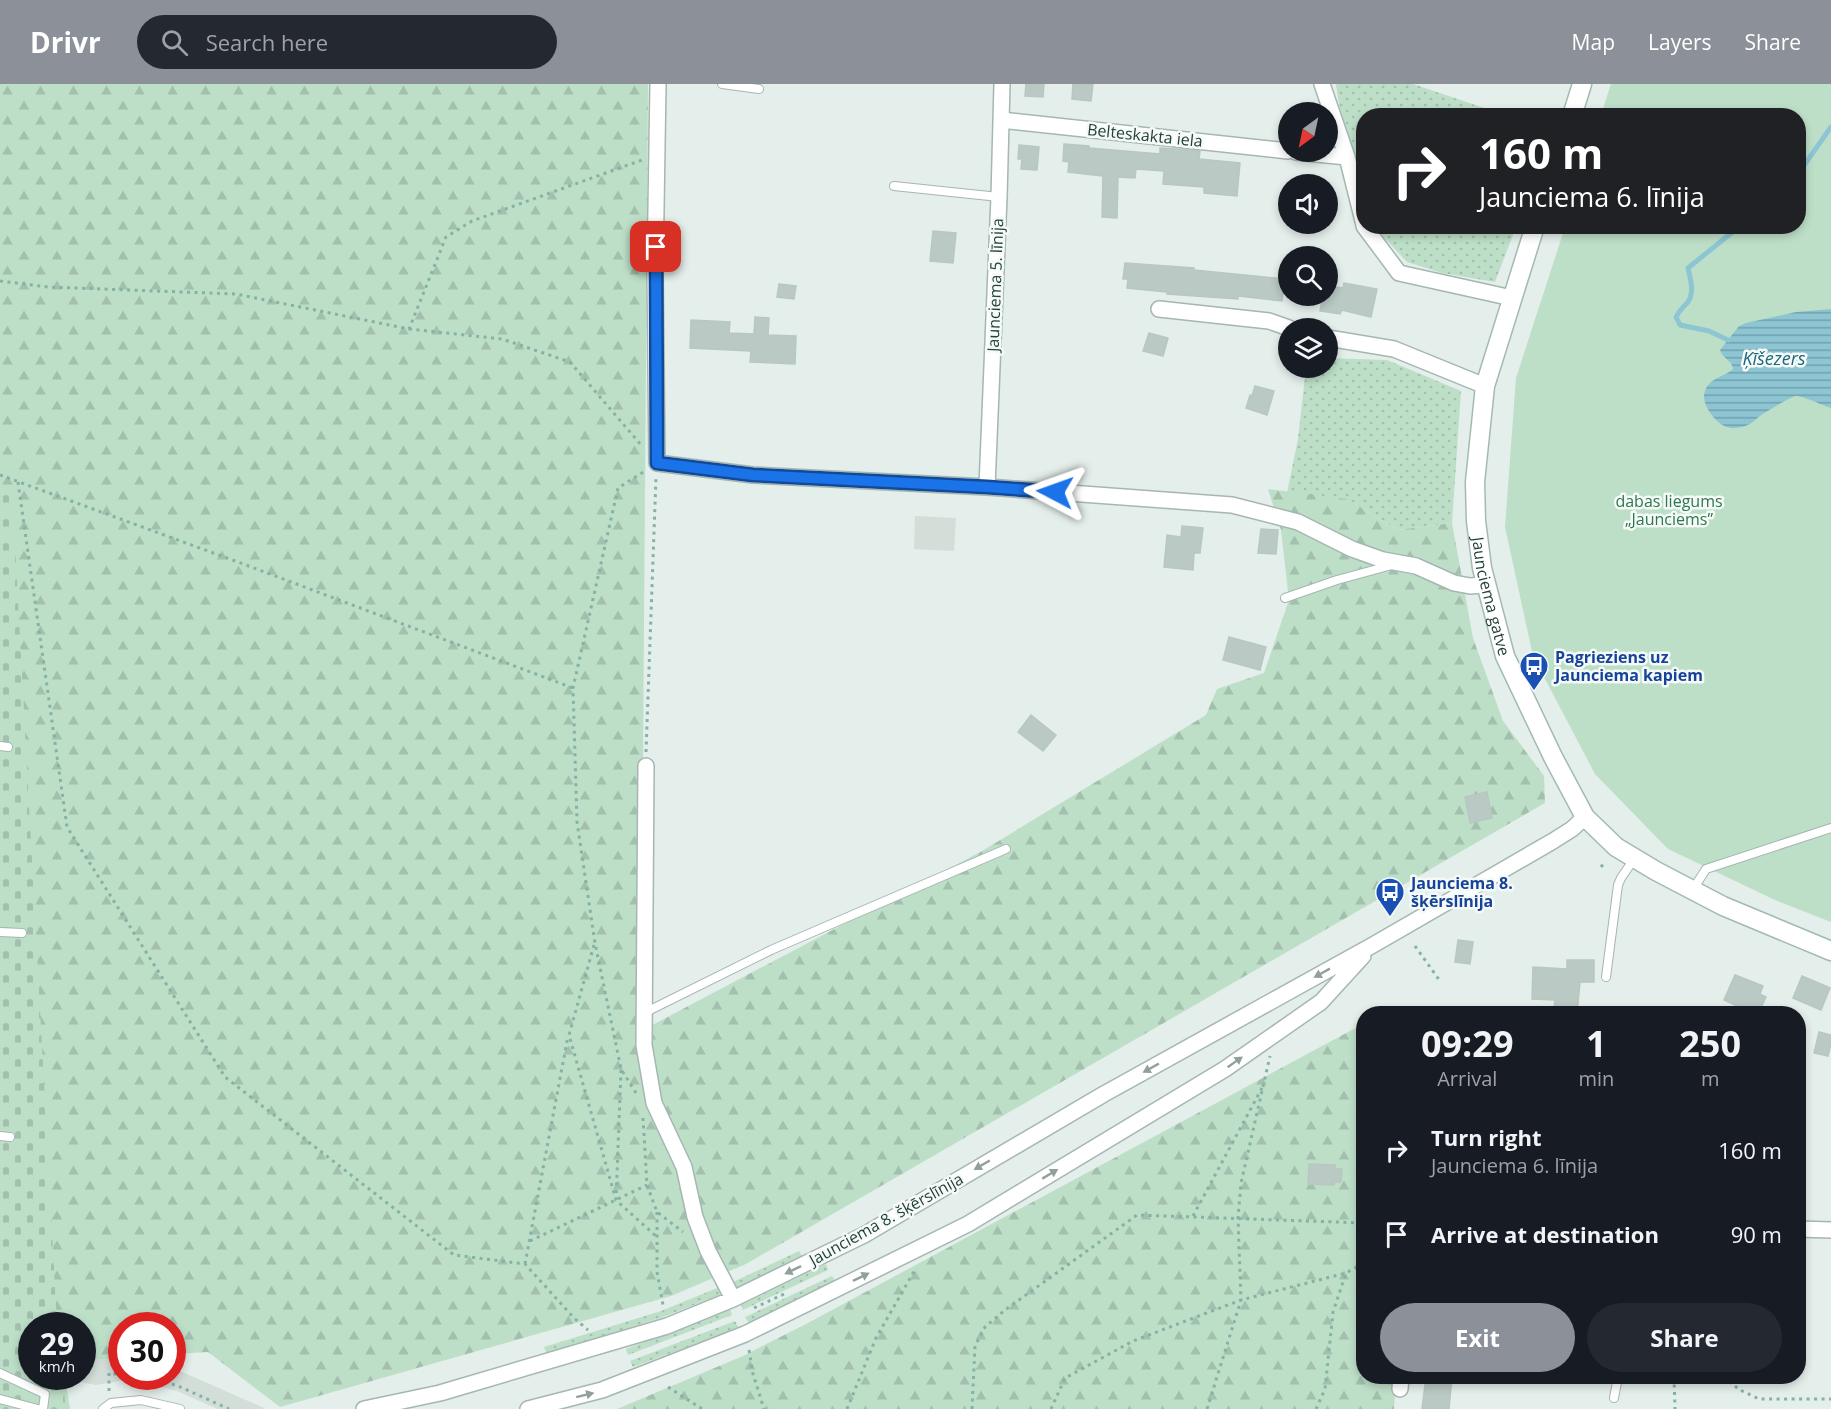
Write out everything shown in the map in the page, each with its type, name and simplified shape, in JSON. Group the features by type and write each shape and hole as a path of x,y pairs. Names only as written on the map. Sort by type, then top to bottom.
{"main road":[{"path":"1574,108 1582,84"},
{"name":"Jaunciema gatve","path":"1532,234 1485,386 1475,482 1476,521 1485,585 1505,656 1565,782 1585,817 1616,847 1692,891 1723,906 1831,951"}],"street":[{"path":"658,84 655,271 657,463 753,475 987,487 1232,505 1298,522 1352,549 1397,564 1416,566 1454,583 1470,586 1485,585"},
{"name":"Jaunciema 5. līnija","path":"987,487 1002,84"},
{"path":"1322,84 1347,157 1356,194"},
{"name":"Belteskakta iela","path":"1001,120 1278,150"},
{"path":"1338,156 1347,157"},
{"path":"1370,234 1399,273 1512,298"},
{"path":"1159,309 1269,321 1278,324"},
{"path":"1338,340 1394,349 1485,386"},
{"path":"646,766 644,1045 654,1103 684,1167 695,1217 708,1251 729,1291"},
{"name":"Jaunciema 8. šķērslīnija","path":"364,1409 440,1393 668,1326 733,1299 864,1235 1104,1094 1373,945 1553,841 1585,817"},
{"name":"Jaunciema 8. šķērslīnija","path":"528,1409 602,1390 745,1334 968,1224 1205,1081 1321,1002 1373,945"},
{"path":"1806,1229 1831,1230"}],"lane":[{"path":"722,84 759,89"},
{"path":"894,186 999,197"},
{"path":"1285,598 1337,580 1397,564"},
{"path":"1692,891 1706,869 1831,828"},
{"path":"644,1013 771,950 1006,849"},
{"path":"1606,977 1618,885 1634,859"},
{"path":"0,932 22,933"},
{"path":"0,1136 10,1137"},
{"path":"0,1373 45,1394 43,1409"},
{"path":"1614,1398 1617,1384"},
{"path":"0,1400 38,1409"},
{"path":"103,1409 111,1403 141,1400 180,1409"}],"path":[{"path":"409,329 446,237 472,221 658,154"},
{"path":"0,281 48,286 236,294 409,329 502,339 570,362 657,463 646,766"},
{"path":"615,1200 621,1069 595,944 577,822 573,688 618,488 657,463"},
{"path":"0,475 573,688"},
{"path":"18,482 67,827 225,1077 454,1255 525,1264 574,1318 588,1330"},
{"path":"1601,867 1605,862"},
{"path":"525,1264 568,1035 595,944"},
{"path":"1415,946 1440,981"},
{"path":"1207,1409 1241,1300 1238,1218 1241,1183 1276,1033"},
{"path":"568,1035 615,1200 658,1238"},
{"path":"621,1069 637,1096"},
{"path":"1193,1216 1264,1084"},
{"path":"643,1116 646,1185 657,1212 657,1272 663,1305"},
{"path":"530,1241 646,1185"},
{"path":"657,1212 708,1251"},
{"path":"972,1409 975,1346 986,1327 1005,1310 1137,1215 1356,1223"},
{"path":"848,1409 876,1338 927,1244"},
{"path":"1051,1409 1065,1378 1133,1341 1241,1300 1346,1273 1356,1267"},
{"path":"1316,1409 1325,1389 1333,1312 1346,1273"},
{"path":"749,1347 753,1374 764,1409"},
{"path":"1674,1384 1675,1409"},
{"path":"1732,1384 1759,1399 1831,1399"},
{"path":"668,1387 702,1409"},
{"path":"109,1390 111,1403"},
{"path":"186,1390 229,1409"}],"shaded area":[{"path":"915,516 956,518 954,551 914,549"},
{"path":"96,1356 108,1358 108,1383 96,1385"},
{"path":"186,1374 264,1408 218,1409 173,1390 186,1390"}],"green space":[{"path":"0,84 648,84 641,1031 982,851 1206,715 1217,689 1264,673 1289,600 1281,530 1268,489 1347,499 1398,530 1452,523 1473,638 1503,721 1544,776 1545,803 746,1264 671,1296 280,1407 208,1352 186,1353 186,1312 108,1312 108,1359 96,1359 96,1312 18,1312 18,1390 67,1390 70,1409 0,1409"},
{"path":"1336,84 1413,84 1484,108 1356,108 1356,160 1339,105"},
{"name":"dabas liegums „Jaunciems”","path":"1611,84 1831,84 1831,922 1775,900 1668,849 1595,774 1533,656 1505,527 1516,378 1563,234 1806,234 1806,108 1603,108"},
{"path":"1381,234 1513,234 1495,282 1442,273 1407,262"},
{"path":"1338,358 1387,360 1461,391 1452,523 1398,530 1347,499 1287,493 1298,439 1305,378 1338,378"},
{"path":"0,484 12,489 56,1312 18,1312 18,1390 64,1390 66,1409 0,1409"},
{"path":"1356,1028 1356,1384 1396,1384 1394,1409 617,1409 743,1356"},
{"path":"799,1251 803,1258 734,1289 731,1283"},
{"path":"826,1264 828,1270 743,1310 741,1305"},
{"path":"832,1276 836,1282 749,1323 745,1317"},
{"path":"722,1286 725,1293 663,1317 547,1354 544,1347 661,1311"},
{"path":"730,1309 732,1315 628,1355 626,1349"},
{"path":"735,1321 739,1328 633,1367 630,1361"}],"water":[{"name":"Ķīšezers","path":"1831,309 1831,408 1796,396 1744,426 1729,428 1713,417 1705,401 1705,391 1713,380 1733,369 1720,350 1739,326 1796,312"}],"building":[{"path":"1026,84 1044,84 1043,97 1025,96"},
{"path":"1073,84 1093,84 1091,101 1072,99"},
{"path":"1064,144 1160,154 1160,148 1200,151 1199,159 1240,163 1237,196 1204,193 1204,187 1163,184 1164,171 1136,169 1135,178 1118,177 1117,218 1102,217 1103,176 1068,172 1069,162 1063,161"},
{"path":"1019,145 1039,147 1037,170 1021,169 1022,159 1018,159"},
{"path":"933,231 956,233 953,263 930,261"},
{"path":"1125,263 1194,268 1194,270 1278,278 1278,301 1238,296 1238,299 1167,294 1167,292 1127,288 1128,279 1123,279"},
{"path":"1344,283 1377,289 1371,317 1342,310 1340,314 1320,311 1321,306 1338,306 1338,287 1343,288"},
{"path":"779,284 796,286 794,299 777,297"},
{"path":"755,317 769,318 768,335 796,336 795,364 750,362 751,351 690,348 691,320 730,322 729,333 754,334"},
{"path":"1149,333 1168,338 1163,356 1143,351"},
{"path":"1255,386 1274,391 1267,415 1246,408"},
{"path":"1182,526 1203,528 1200,553 1194,553 1193,570 1164,567 1167,535 1181,537"},
{"path":"1261,529 1278,530 1276,554 1258,553"},
{"path":"1229,637 1266,647 1260,670 1223,660"},
{"path":"1031,715 1056,735 1043,751 1018,732"},
{"path":"1487,792 1492,818 1470,823 1465,797"},
{"path":"1458,940 1473,942 1470,964 1455,962"},
{"path":"1567,960 1594,960 1594,982 1580,982 1578,1006 1554,1006 1555,1000 1532,999 1533,967 1567,969"},
{"path":"1735,975 1763,986 1760,994 1766,997 1762,1006 1737,1006 1724,1000"},
{"path":"1802,976 1830,988 1821,1010 1793,998"},
{"path":"1819,1032 1831,1035 1828,1056 1814,1053"},
{"path":"1309,1164 1335,1165 1335,1169 1342,1169 1341,1182 1334,1182 1334,1185 1308,1184"},
{"path":"1425,1384 1451,1384 1449,1409 1422,1409"}],"waterway":[{"path":"1806,163 1831,127"},
{"path":"1728,340 1709,331 1680,325 1676,317 1688,302 1691,294 1688,268 1730,234"}],"place":[{"name":"Pagrieziens uz Jaunciema kapiem","path":"1534,692"},
{"name":"Jaunciema 8. šķērslīnija","path":"1390,918"}],"route":[{"path":"656,247 657,463 753,475 1055,492"}]}
